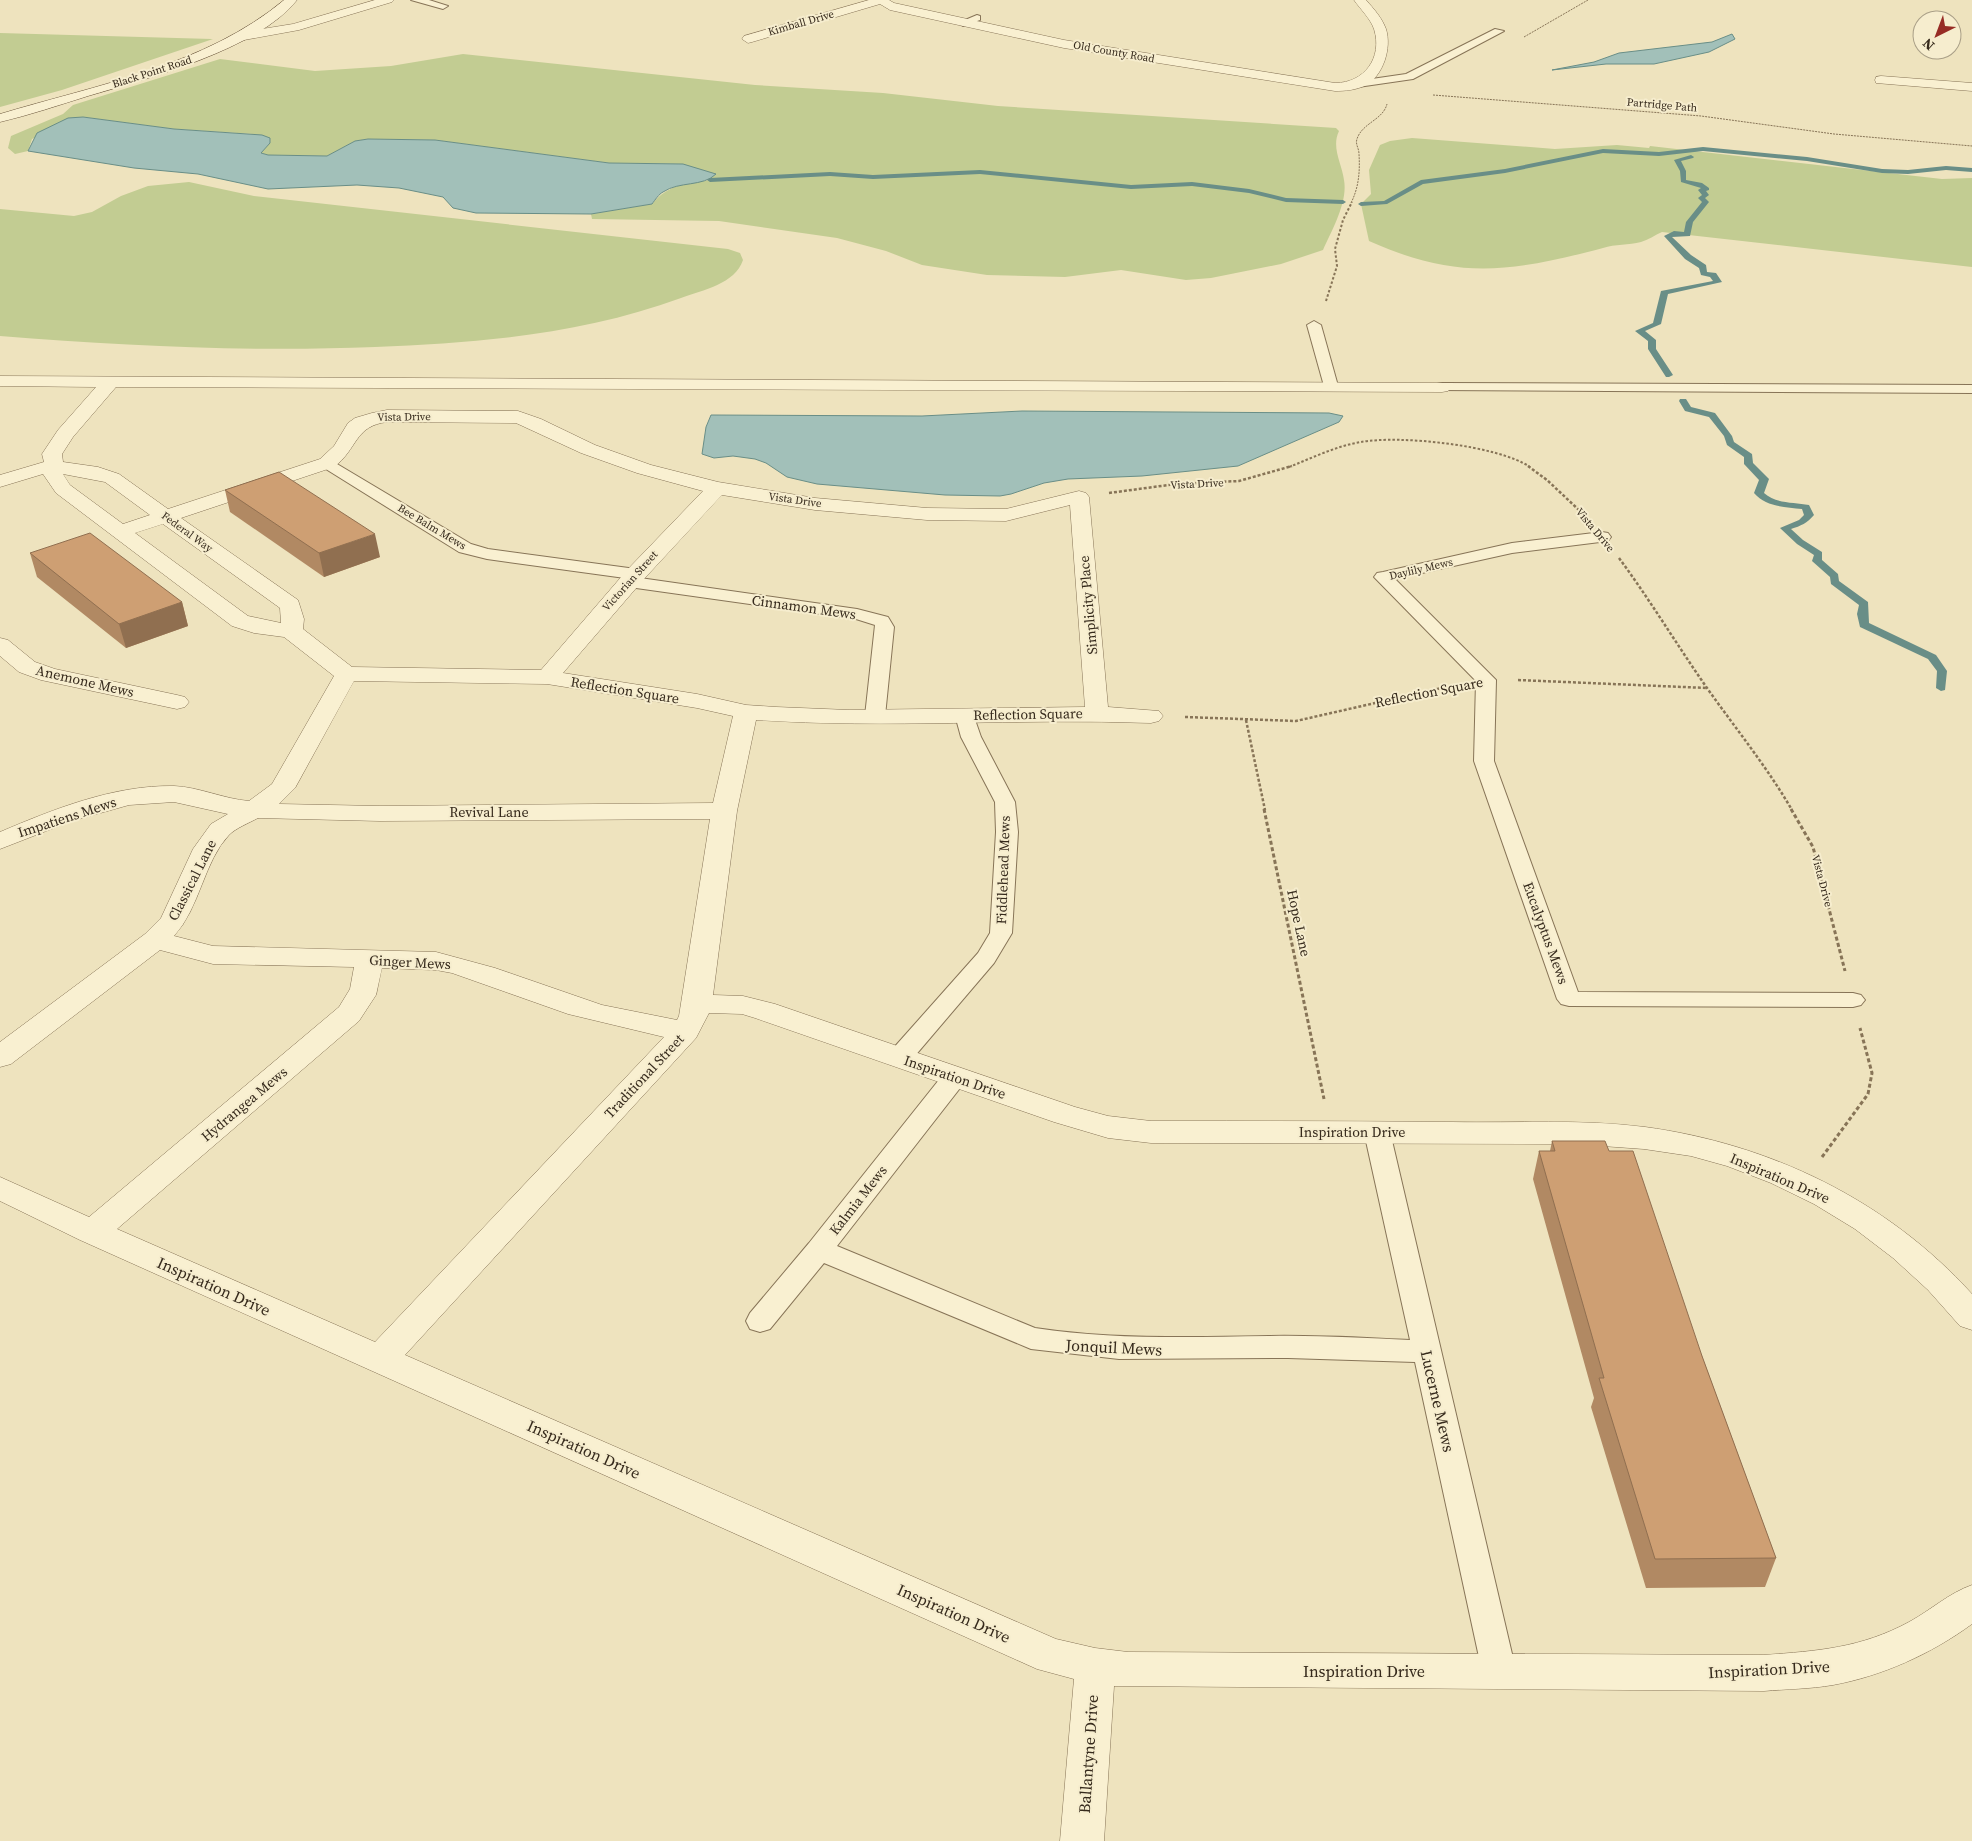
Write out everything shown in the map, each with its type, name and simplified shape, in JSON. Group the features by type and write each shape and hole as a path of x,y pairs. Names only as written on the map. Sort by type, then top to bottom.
{"street":[{"name":"Black Point Road","path":"0,118 213,51 244,36 292,0"},
{"path":"244,36 296,27 388,0"},
{"name":"Old County Road","path":"882,0 903,2 1165,57 1312,85 1354,85"},
{"name":"Old County Road","path":"882,0 890,6 1064,44 1165,57"},
{"name":"Kimball Drive","path":"748,39 882,0"},
{"path":"1354,85 1372,74 1382,45 1382,35 1376,20 1360,0"},
{"path":"1881,80 1972,87"},
{"path":"0,381 1442,386"},
{"path":"111,381 65,434 52,454 54,465 53,477 63,489 240,621 254,626 291,631 346,674"},
{"name":"Vista Drive","path":"121,531 327,463 340,454 354,427 368,418 394,416 512,416 526,419 588,449 635,466 717,488 840,507 969,515 1006,515 1078,497"},
{"path":"0,482 54,465"},
{"name":"Federal Way","path":"54,465 66,469 104,474 165,516 290,606 293,619 291,631"},
{"name":"Victorian Street","path":"547,677 632,578 717,488"},
{"name":"Simplicity Place","path":"1078,497 1097,714"},
{"name":"Anemone Mews","path":"0,645 27,666 49,675 177,702"},
{"name":"Reflection Square","path":"346,674 547,677 697,701 746,712 875,716 1097,714 1151,716"},
{"name":"Classical Lane","path":"0,1057 155,940 173,920 212,839 225,825 253,810 282,788 346,674"},
{"path":"691,1017 724,811 746,712"},
{"name":"Impatiens Mews","path":"0,841 101,804 144,796 186,795 230,807 253,810"},
{"name":"Revival Lane","path":"253,810 329,813 724,811"},
{"name":"Ginger Mews","path":"155,940 213,955 436,961 464,965 565,1004 643,1024 691,1017"},
{"name":"Hydrangea Mews","path":"92,1232 349,1014 362,997 368,981 368,960"},
{"name":"Inspiration Drive","path":"691,1017 722,1003 758,1009 1065,1115 1108,1127 1151,1132 1600,1134 1685,1144 1721,1153 1803,1184 1840,1204 1899,1245 1947,1289 1972,1317"},
{"name":"Traditional Street","path":"381,1359 691,1017"},
{"name":"Inspiration Drive","path":"0,1188 92,1232 1051,1656 1095,1666 1128,1670 1764,1673 1833,1667 1905,1645 1954,1616 1972,1602"},
{"name":"Ballantyne Drive","path":"1082,1841 1095,1666"}],"lane":[{"path":"416,0 443,6"},
{"path":"963,23 977,18"},
{"path":"1354,85 1409,77 1499,31"},
{"path":"1314,325 1331,386"},
{"path":"1442,386 1972,389"},
{"name":"Bee Balm Mews","path":"327,463 465,548 487,554 632,578"},
{"name":"Daylily Mews","path":"1486,680 1383,577 1512,548 1602,537"},
{"name":"Cinnamon Mews","path":"632,578 873,617 882,621 885,627 875,716"},
{"name":"Eucalyptus Mews","path":"1486,680 1484,761 1569,999 1853,1000"},
{"name":"Fiddlehead Mews","path":"899,1058 986,958 997,942 1000,933 1007,832 1005,802 970,737 965,715"},
{"name":"Kalmia Mews","path":"760,1321 819,1250 955,1077"},
{"name":"Lucerne Mews","path":"1377,1132 1499,1671"},
{"name":"Jonquil Mews","path":"819,1250 1031,1338 1068,1345 1118,1346 1152,1351 1270,1347 1427,1352"}],"path":[{"path":"1469,46 1493,50 1535,31 1588,0"},
{"path":"1314,325 1322,313 1332,286 1337,266 1335,249 1343,220 1358,189 1359,152 1356,140 1360,132 1385,111 1387,104 1377,93 1354,85"},
{"name":"Partridge Path","path":"1430,94 1701,116 1834,134 1972,146"},
{"name":"Vista Drive","path":"1078,497 1178,484 1216,484 1249,479 1296,465 1360,441 1412,442 1466,448 1503,455 1526,464 1558,490 1602,537 1648,596 1707,688 1772,776 1813,847 1872,1073 1868,1094 1803,1184"},
{"name":"Reflection Square","path":"1151,716 1296,721 1441,688 1486,680 1707,688"},
{"name":"Hope Lane","path":"1246,720 1330,1132"}],"green space":[{"path":"0,33 213,39 62,90 0,107"},
{"path":"463,54 755,85 883,93 998,106 1336,128 1339,131 1336,144 1344,180 1344,197 1323,250 1281,264 1211,278 1186,280 1121,270 1065,277 987,275 922,265 886,251 837,238 719,221 592,219 591,214 652,204 658,197 672,188 711,180 682,164 609,163 435,140 368,139 355,141 327,156 267,155 261,153 270,143 253,134 174,129 83,117 32,139 28,151 15,154 8,148 11,136 63,114 73,105 220,59 315,71 391,66"},
{"path":"1412,138 1555,149 1617,145 1649,148 1650,146 1942,179 1972,178 1972,267 1662,232 1641,242 1612,246 1540,263 1512,267 1458,267 1430,262 1401,254 1369,241 1361,204 1371,194 1369,170 1380,145 1390,141"},
{"path":"189,182 254,196 728,249 740,253 743,260 733,275 717,285 644,310 569,328 453,343 281,349 94,343 0,336 0,209 74,216 92,212 121,196 148,186"}],"water":[{"path":"1732,34 1735,39 1709,52 1654,64 1606,64 1552,70 1594,62 1619,53 1712,42"},
{"path":"83,117 174,129 262,135 270,138 270,143 261,153 268,155 327,156 355,141 368,139 435,140 609,163 683,164 716,174 698,183 676,186 669,189 660,194 652,204 591,214 476,213 453,208 443,197 399,188 357,185 268,189 198,174 134,168 28,151 37,133 68,118"},
{"path":"1022,411 1329,413 1343,416 1339,422 1238,466 1142,476 1068,479 1044,483 1000,496 945,495 817,484 787,477 766,463 755,459 733,456 714,458 702,454 706,427 711,415 922,416"}],"building":[{"path":"279,472 375,534 319,553 225,490"},
{"path":"90,533 182,602 119,624 30,553"},
{"path":"1552,1141 1605,1141 1609,1151 1633,1151 1702,1356 1776,1558 1655,1559 1599,1378 1604,1378 1539,1151 1555,1151"}],"waterway":[{"path":"1361,204 1385,203 1421,182 1505,171 1603,151 1659,154 1703,149 1807,159 1882,171 1908,172 1946,168 1972,170"},
{"path":"1669,375 1652,349 1652,340 1639,331 1657,324 1664,301 1664,293 1718,282 1713,275 1704,273 1703,267 1688,257 1668,236 1674,233 1687,234 1690,222 1706,202 1701,198 1706,195 1701,190 1707,189 1700,184 1683,181 1683,171 1677,160 1691,157"},
{"path":"710,180 830,174 873,177 980,172 1131,187 1192,184 1249,191 1286,200 1343,202"},
{"path":"1683,401 1688,409 1712,415 1728,436 1730,443 1749,456 1748,464 1764,479 1759,493 1763,497 1781,504 1806,507 1809,515 1802,522 1785,528 1800,542 1819,554 1817,561 1835,576 1834,582 1864,604 1862,614 1864,625 1932,657 1942,671 1941,688"}]}
